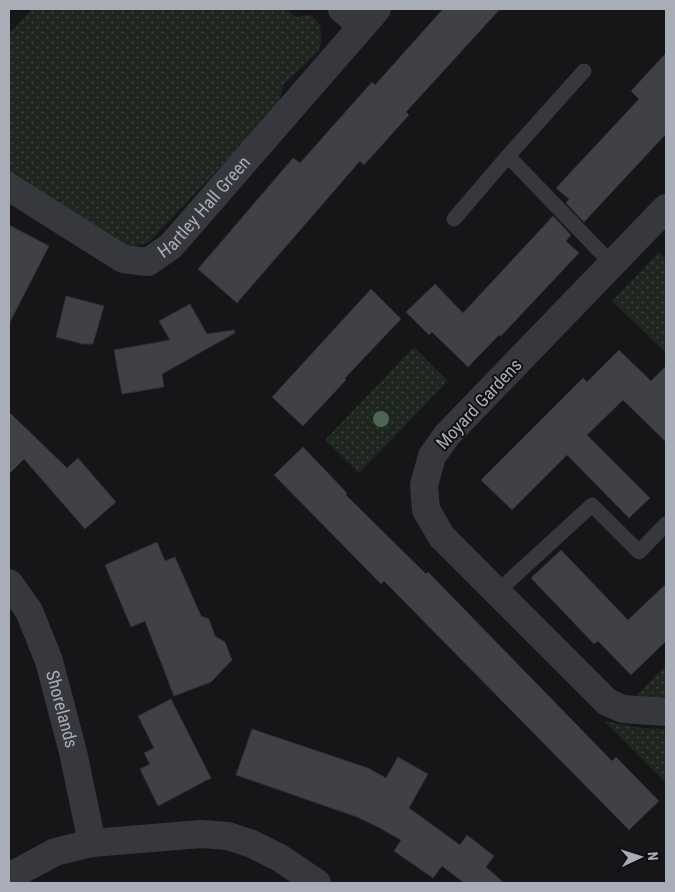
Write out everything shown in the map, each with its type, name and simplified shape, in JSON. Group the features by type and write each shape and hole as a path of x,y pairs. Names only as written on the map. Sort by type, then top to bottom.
{"street":[{"name":"Hartley Hall Green","path":"9,186 123,259 148,262 172,246 360,14"},
{"name":"Moyard Gardens","path":"666,208 447,435 432,456 424,485 426,510 442,537 607,702 623,709 666,712"},
{"name":"Shorelands","path":"9,583 29,611 49,661 73,752 92,843"},
{"path":"9,877 55,852 92,843 201,834 228,836 252,844 280,858 317,883"}],"lane":[{"path":"454,219 584,71"},
{"path":"508,156 612,264"},
{"path":"497,592 592,504 639,552 666,524"}],"shaded area":[{"path":"32,9 286,9 296,17 311,15 320,25 322,39 319,51 284,84 277,108 148,243 130,247 113,242 9,178 9,34"},
{"path":"659,252 666,259 666,353 612,301"},
{"path":"414,347 448,381 359,473 325,440"},
{"path":"666,665 666,699 645,698 637,695"},
{"path":"604,721 641,728 666,729 666,783"}],"building":[{"path":"443,9 500,9 406,112 409,115 364,165 360,161 237,303 198,269 293,158 300,163 372,82 375,85"},
{"path":"666,53 666,134 584,222 566,203 569,199 556,188 639,99 631,91"},
{"path":"553,216 571,235 566,241 579,253 501,336 499,335 468,367 432,332 429,335 406,312 435,284 463,313"},
{"path":"9,225 49,246 9,324"},
{"path":"371,289 401,319 303,426 272,397"},
{"path":"66,296 104,306 93,344 83,344 56,337"},
{"path":"190,304 207,334 234,330 235,333 162,374 164,387 122,394 114,350 170,340 159,321"},
{"path":"619,350 651,381 666,366 666,442 623,400 587,435 650,498 629,518 567,455 512,510 481,480 583,378 587,382"},
{"path":"9,412 67,468 78,458 116,502 85,529 24,459 9,474"},
{"path":"303,447 347,493 346,495 426,574 428,572 612,761 616,757 659,801 629,830 384,581 381,584 274,475"},
{"path":"157,542 165,561 175,557 201,616 209,619 215,636 225,642 232,660 211,682 174,696 145,621 131,627 105,565"},
{"path":"561,550 628,620 666,584 666,641 631,675 598,641 594,644 531,578"},
{"path":"171,699 211,778 158,806 140,769 150,764 144,753 154,748 138,716"},
{"path":"252,729 368,768 386,778 398,757 428,774 409,808 460,845 467,835 494,856 486,867 504,883 464,883 442,866 433,878 394,851 401,840 378,827 357,817 236,775"}]}
